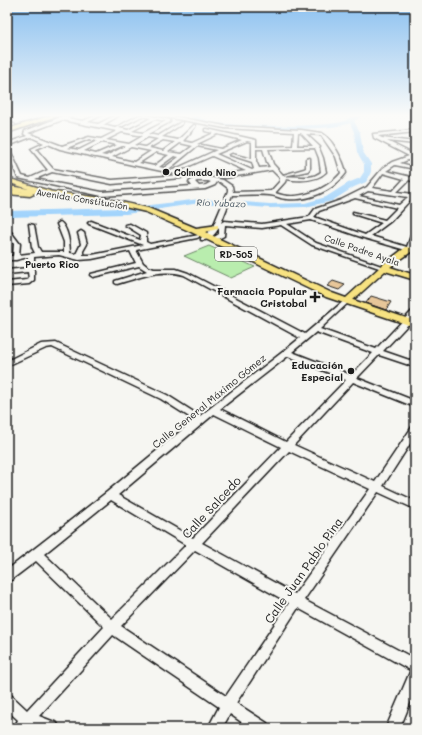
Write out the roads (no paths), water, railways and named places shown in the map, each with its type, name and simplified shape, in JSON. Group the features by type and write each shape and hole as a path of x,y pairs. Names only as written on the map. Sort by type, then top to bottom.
{"highway":[{"path":"7,180 48,193"},
{"path":"7,190 31,194"}],"main road":[{"name":"Avenida Constitución","path":"7,190 102,199"},
{"name":"RD-505","path":"31,194 102,199 145,211 192,229 308,288 329,295"},
{"name":"RD-505","path":"145,211 167,222 211,239 329,295 411,323"},
{"path":"192,229 201,230 215,228 211,239"},
{"name":"Calle General Máximo Gómez","path":"346,302 384,268 412,250"},
{"name":"Calle Padre Ayala","path":"384,268 415,278"}],"street":[{"path":"8,149 20,177 102,199 201,187 210,182"},
{"path":"34,149 51,170"},
{"path":"68,149 192,175 210,182 230,194 272,193 283,197 310,194 332,185 344,173 343,164 333,149"},
{"path":"79,152 85,149"},
{"path":"95,156 110,149"},
{"path":"106,158 123,149"},
{"path":"147,149 183,156"},
{"path":"163,153 168,149"},
{"path":"165,170 190,149"},
{"path":"253,149 257,170"},
{"path":"266,149 268,151 268,163 283,178 283,181 272,193"},
{"path":"287,178 310,178 320,176 324,172 322,156 319,149"},
{"path":"402,149 414,155"},
{"path":"173,171 222,150"},
{"path":"133,164 155,151"},
{"path":"154,168 173,154"},
{"path":"211,154 250,171"},
{"path":"232,155 254,160"},
{"path":"311,218 316,210 337,204 368,189 376,181 377,176 382,171 414,155"},
{"path":"280,176 306,170 308,168 308,159"},
{"path":"396,163 415,168"},
{"path":"179,169 220,176 273,168"},
{"path":"30,180 51,170 112,182 192,175"},
{"path":"382,171 415,180"},
{"path":"182,176 192,182 194,186 201,187"},
{"path":"394,193 408,178"},
{"path":"192,182 200,179 210,182"},
{"path":"102,199 112,182"},
{"path":"368,189 413,196"},
{"path":"215,228 230,194"},
{"path":"354,196 399,207"},
{"path":"366,238 386,222 399,207 413,196"},
{"path":"355,213 386,222"},
{"path":"7,258 55,253 79,258 92,257 132,249 146,244 211,239 222,235 222,225 224,223 257,226 284,224 311,218 366,238 412,250 415,233"},
{"path":"91,223 146,244"},
{"path":"60,224 67,242 67,255"},
{"name":"Calle Padre Ayala","path":"284,224 314,244 384,268"},
{"path":"31,225 35,247 39,255"},
{"path":"128,225 144,234 146,244"},
{"path":"8,233 17,244 16,258"},
{"path":"79,258 80,251 84,244 81,233"},
{"path":"132,249 140,264 153,271"},
{"path":"7,284 29,282 32,279 31,256"},
{"path":"93,275 140,264"},
{"path":"7,272 32,270"},
{"path":"117,282 153,271 176,271 186,274 305,338"},
{"name":"Calle General Máximo Gómez","path":"7,577 111,495 200,420 305,338 346,302"},
{"name":"Calle Salcedo","path":"24,723 112,627 193,545 377,352 411,323 415,313"},
{"path":"314,329 415,365"},
{"path":"7,364 44,346 53,345 164,397 200,420"},
{"path":"287,352 415,404"},
{"path":"214,410 287,446 415,505"},
{"name":"Calle Juan Pablo Pina","path":"215,728 226,705 297,600 377,487 415,429"},
{"path":"111,495 193,545 297,600 415,666"},
{"path":"36,554 112,627 262,728"},
{"path":"393,728 415,676"},
{"path":"7,700 24,723 52,728"}],"waterway":[{"name":"Río Yubazo","path":"7,214 126,211 200,201 270,206 305,205 329,199 351,185 363,180 368,172 368,168 366,160 361,154 360,149"}],"place":[{"name":"Colmado Nino","path":"166,172"},
{"name":"Farmacia Popular Cristobal","path":"315,297"},
{"name":"Educación Especial","path":"351,371"}],"district":[{"name":"Puerto Rico","path":"52,264"}]}
